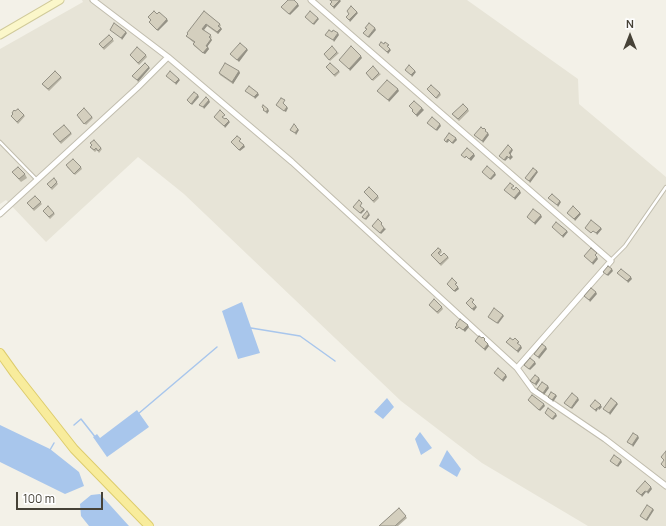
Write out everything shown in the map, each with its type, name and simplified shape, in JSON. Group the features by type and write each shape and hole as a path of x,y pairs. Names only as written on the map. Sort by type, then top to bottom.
{"main road":[{"path":"0,353 74,450 149,526"}],"street":[{"path":"0,35 60,0"},
{"path":"93,0 168,57 292,162 517,368 533,390 605,439 666,486"},
{"path":"311,0 611,261 517,368"},
{"path":"0,214 137,88 168,57"}],"lane":[{"path":"0,142 37,180"},
{"path":"611,261 625,246 666,187"}],"shaded area":[{"path":"82,0 467,0 578,79 579,104 666,177 666,526 588,526 482,463 401,401 184,194 138,157 46,242 6,200 0,204 0,49 83,2"}],"water":[{"path":"242,302 260,353 238,359 222,311"},
{"path":"387,398 394,407 383,419 374,412"},
{"path":"137,410 149,427 107,457 93,437 97,434 100,438"},
{"path":"0,425 50,449 79,472 84,486 65,494 0,462"},
{"path":"420,432 432,448 421,455 415,439"},
{"path":"447,450 461,469 457,477 439,466"},
{"path":"100,494 129,526 89,526 81,516 80,504 91,495"}],"building":[{"path":"288,0 294,0 298,4 289,14 281,7"},
{"path":"330,0 340,0 333,7 330,4 332,2"},
{"path":"351,6 357,12 349,20 346,17 349,14 347,11"},
{"path":"154,11 157,14 159,12 167,19 157,30 149,22 151,20 148,17"},
{"path":"204,11 220,24 218,26 221,28 217,32 206,24 202,29 211,35 209,37 211,39 206,46 208,47 203,53 193,44 195,42 186,36"},
{"path":"310,11 318,18 313,24 305,17"},
{"path":"114,23 126,32 121,38 110,30"},
{"path":"369,23 375,28 368,37 363,33 367,29 365,28"},
{"path":"329,30 332,32 333,30 338,33 333,40 325,35"},
{"path":"109,35 113,39 103,48 99,44"},
{"path":"381,42 384,44 385,42 389,45 387,46 390,49 387,52 379,45"},
{"path":"240,43 247,49 237,60 230,54"},
{"path":"332,46 337,52 329,60 324,54"},
{"path":"351,46 361,56 349,69 339,60"},
{"path":"137,47 146,55 138,63 130,55"},
{"path":"145,63 149,67 137,80 132,76"},
{"path":"225,63 239,71 232,82 219,73"},
{"path":"330,63 339,71 334,75 326,67"},
{"path":"409,65 415,71 411,75 405,70"},
{"path":"373,66 379,73 372,80 366,73"},
{"path":"55,71 61,77 48,89 42,84"},
{"path":"170,71 179,79 175,83 166,76"},
{"path":"387,80 398,89 388,100 377,91"},
{"path":"431,85 440,93 436,98 427,89"},
{"path":"249,86 258,93 254,97 245,91"},
{"path":"194,92 198,95 191,104 187,100"},
{"path":"206,97 209,100 203,107 199,105"},
{"path":"281,98 285,100 283,103 287,107 284,111 276,105"},
{"path":"414,101 422,108 416,115 409,106"},
{"path":"463,104 468,109 458,119 452,114"},
{"path":"263,105 268,109 266,112 263,110"},
{"path":"84,108 92,117 84,124 77,115"},
{"path":"18,109 24,115 17,122 11,116 14,110 15,111"},
{"path":"220,110 225,115 222,117 229,121 224,126 214,117"},
{"path":"432,117 440,124 436,130 427,123"},
{"path":"294,124 298,129 295,133 290,130"},
{"path":"64,125 71,133 60,142 53,134"},
{"path":"481,127 488,133 482,141 474,135"},
{"path":"449,133 456,138 452,143 448,139 446,142 444,140"},
{"path":"237,136 241,139 239,141 244,145 239,150 231,142"},
{"path":"94,140 101,148 98,151 96,148 94,150 90,147 92,145 90,143"},
{"path":"508,145 512,149 509,153 511,155 509,158 507,156 504,160 499,156"},
{"path":"467,148 474,154 469,159 466,156 465,158 461,155"},
{"path":"73,159 81,167 74,174 66,165"},
{"path":"487,166 495,173 490,179 482,172"},
{"path":"18,167 25,174 19,179 12,172"},
{"path":"533,168 537,171 529,181 525,178"},
{"path":"54,178 57,182 51,188 47,184"},
{"path":"510,183 514,186 511,188 514,190 516,187 520,191 514,198 504,190"},
{"path":"369,187 378,196 373,201 364,192"},
{"path":"552,194 560,201 557,205 548,198"},
{"path":"35,196 41,202 33,209 27,203"},
{"path":"359,200 362,203 360,206 364,209 360,213 353,207"},
{"path":"48,206 54,213 49,217 43,211"},
{"path":"573,206 580,213 574,219 567,213"},
{"path":"533,209 541,215 534,223 527,217"},
{"path":"367,211 369,214 365,219 362,217"},
{"path":"378,219 384,228 380,233 372,226"},
{"path":"591,220 601,228 596,233 593,231 591,233 585,228"},
{"path":"556,222 567,231 562,236 552,227"},
{"path":"438,248 441,250 438,253 441,256 444,253 448,257 440,264 431,255"},
{"path":"591,248 597,253 595,255 597,257 592,263 584,256"},
{"path":"608,266 612,269 607,275 603,272"},
{"path":"621,269 631,277 627,281 617,273"},
{"path":"452,278 457,283 455,284 458,287 454,291 447,284"},
{"path":"591,288 596,292 589,300 584,296"},
{"path":"471,298 474,300 472,302 476,306 472,309 466,303"},
{"path":"434,299 442,307 437,312 429,305"},
{"path":"494,308 503,315 497,323 488,317"},
{"path":"460,319 468,325 463,330 459,327 457,329 455,327"},
{"path":"479,336 482,338 483,337 488,344 484,349 475,341"},
{"path":"510,338 513,340 515,338 519,342 517,343 521,346 517,351 506,342"},
{"path":"542,344 546,347 538,357 534,354"},
{"path":"530,358 535,362 529,369 524,365"},
{"path":"498,368 506,375 502,380 494,373"},
{"path":"535,375 539,378 535,384 530,381"},
{"path":"542,382 548,386 543,393 537,389"},
{"path":"551,392 556,395 552,400 548,397"},
{"path":"572,393 578,398 571,408 564,403"},
{"path":"532,395 544,404 539,410 528,400"},
{"path":"611,398 617,403 609,413 603,409"},
{"path":"595,400 601,405 595,410 590,406"},
{"path":"548,408 556,414 552,419 545,413"},
{"path":"633,433 638,436 632,445 627,442"},
{"path":"666,451 665,468 661,464 664,460 661,457"},
{"path":"614,455 621,460 617,466 610,461"},
{"path":"645,481 651,487 647,492 645,491 641,495 636,491"},
{"path":"647,505 653,509 646,520 640,516"},
{"path":"399,508 406,516 395,526 379,526"}],"waterway":[{"path":"250,329 300,336 335,361"},
{"path":"138,414 217,347"},
{"path":"74,425 81,419 96,438"},
{"path":"50,450 54,443"}]}
